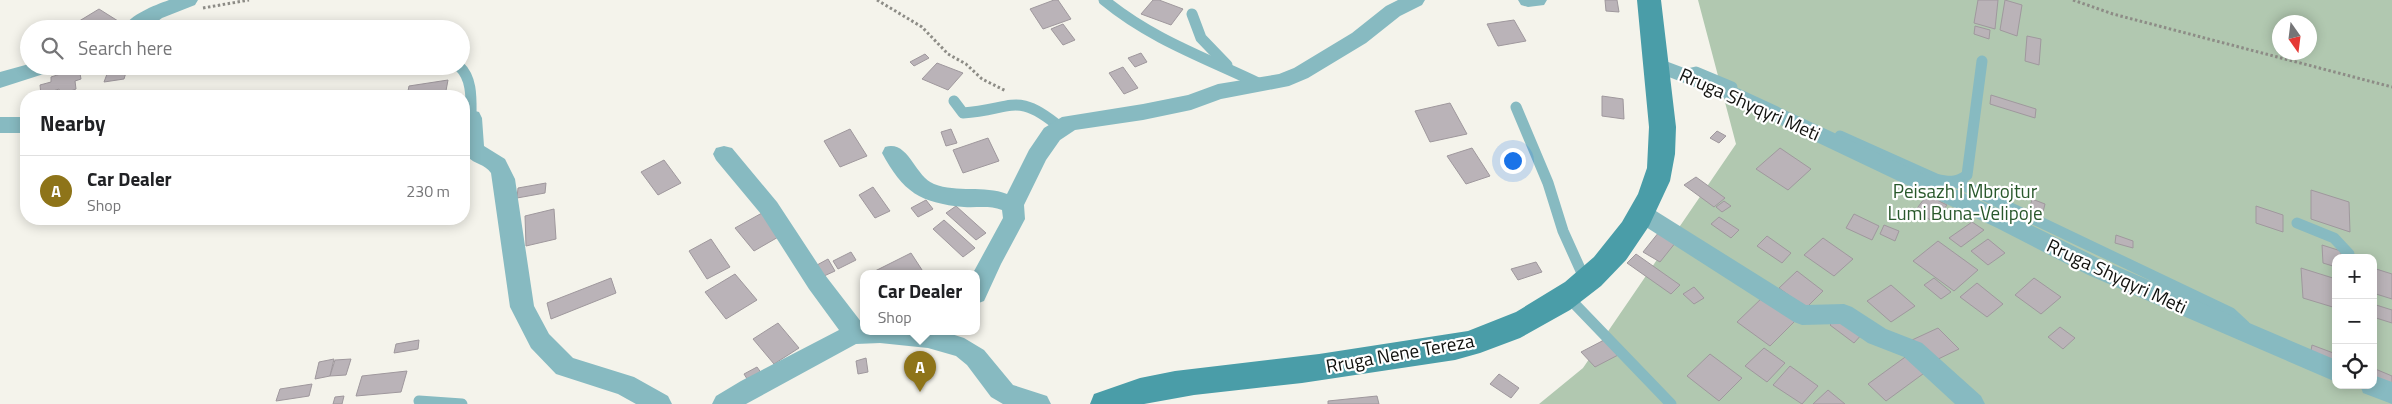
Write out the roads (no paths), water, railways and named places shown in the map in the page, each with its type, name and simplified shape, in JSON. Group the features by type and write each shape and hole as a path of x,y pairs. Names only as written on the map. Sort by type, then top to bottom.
{"street":[{"path":"145,20 155,13 188,0"},
{"path":"980,285 990,262 1014,219 1013,205 1037,156 1052,134 1061,128 1070,123 1143,112 1191,102 1218,92 1282,81 1301,73 1359,38 1395,6 1416,0"},
{"path":"1528,0 1537,0"},
{"name":"Rruga Nene Tereza","path":"1106,404 1129,393 1199,380 1294,371 1451,348 1492,337 1508,330 1576,289 1603,268 1643,214 1658,179 1662,154 1662,126 1649,0"},
{"name":"Rruga Shyqyri Meti","path":"1655,64 1687,74 2005,222 2096,268 2332,369"},
{"path":"0,80 20,74"},
{"path":"471,118 472,143 476,152 491,157 500,166 502,172 522,307 540,341 565,366 625,385 659,404"},
{"path":"0,125 20,126"},
{"path":"892,152 913,181 928,192 964,198 994,198 1013,205"},
{"path":"724,154 769,208 817,282 856,334"},
{"path":"1643,214 1802,314 1844,314 1877,336 1913,350 1972,404"},
{"path":"725,404 788,367 856,334 860,334"},
{"path":"886,335 967,340 1000,390 1014,398 1030,399 1038,404"},
{"path":"2377,387 2392,394"}],"lane":[{"path":"1104,0 1120,15 1140,27 1180,48 1229,68 1260,84"},
{"path":"1192,14 1196,32 1206,46 1229,68"},
{"path":"1687,74 1696,72 1707,76 1936,179 1952,183 1967,175 1982,61"},
{"path":"466,75 470,84 471,118"},
{"path":"954,101 964,113 978,113 1015,104 1031,105 1061,128"},
{"path":"1516,107 1548,183 1563,231 1576,289 1671,404"},
{"path":"1956,182 2231,314 2260,340"},
{"path":"2297,223 2334,238 2349,254"},
{"path":"420,401 462,404"}],"place":[{"name":"Car Dealer","path":"920,392"}],"park label":[{"name":"Peisazh i Mbrojtur Lumi Buna-Velipoje","path":"1965,202"}]}
